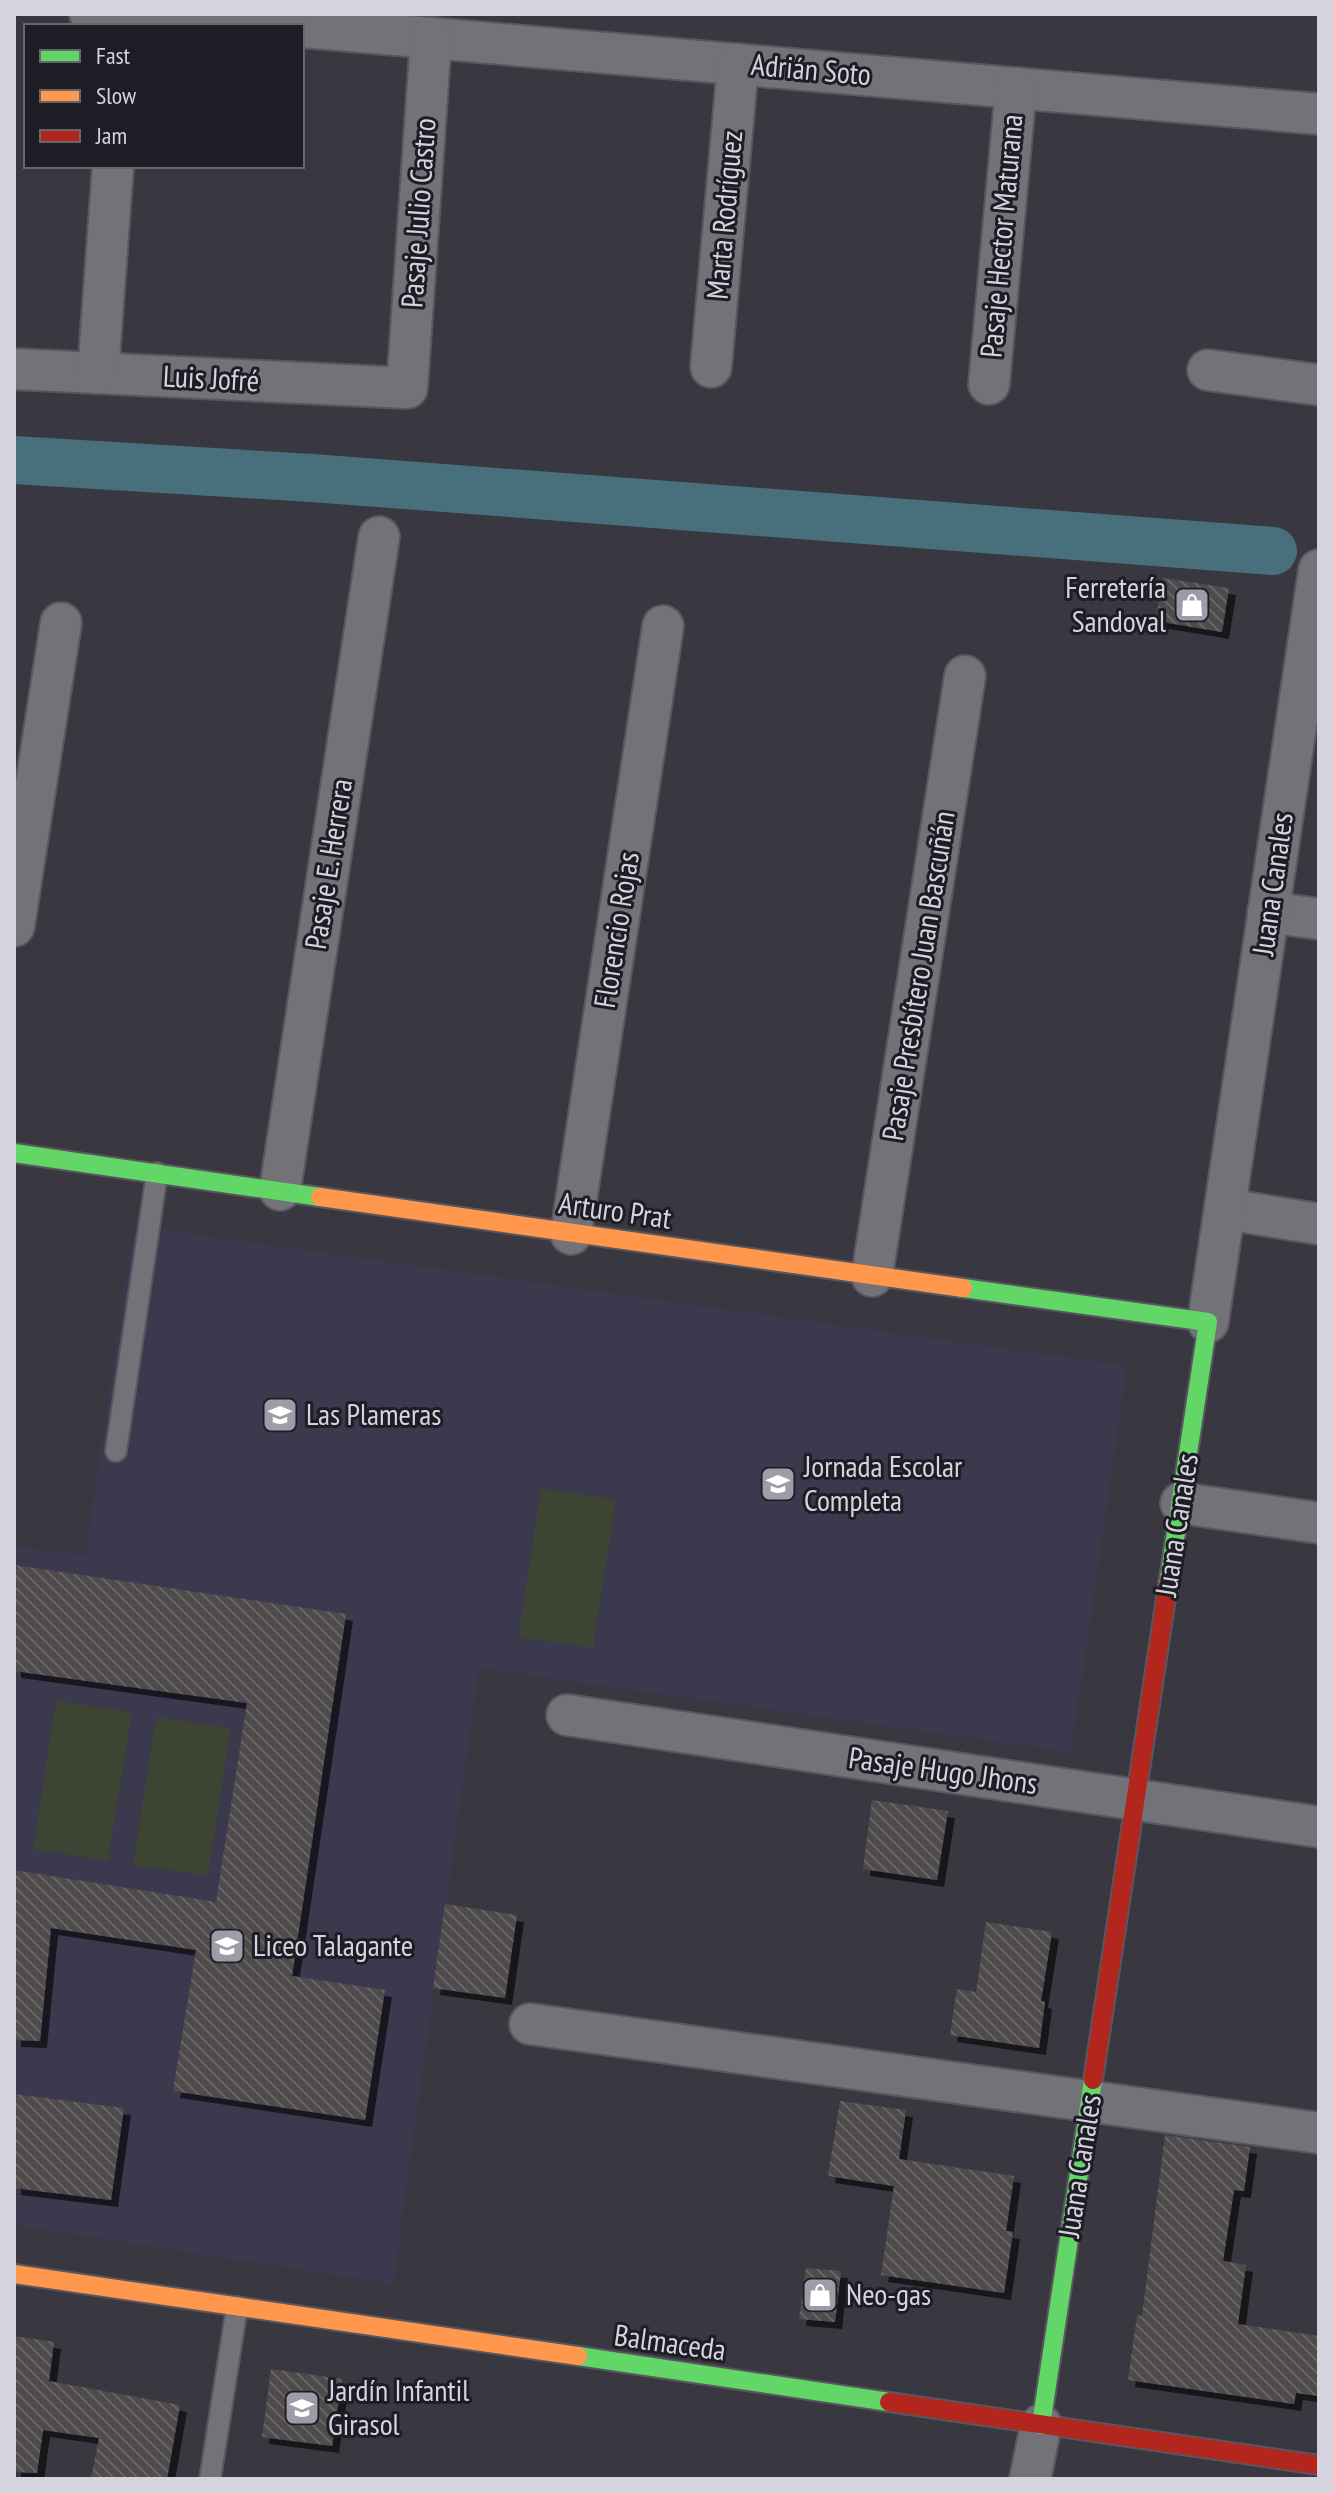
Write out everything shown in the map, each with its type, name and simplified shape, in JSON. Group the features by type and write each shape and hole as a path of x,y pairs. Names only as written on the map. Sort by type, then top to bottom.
{"street":[{"path":"112,19 240,18 274,24"},
{"name":"Adrián Soto","path":"304,27 431,38 530,30 738,64 1319,114"},
{"name":"Pasaje Julio Castro","path":"407,388 431,38"},
{"name":"Marta Rodríguez","path":"711,367 738,64"},
{"name":"Pasaje Hector Maturana","path":"989,384 1016,88"},
{"path":"98,373 113,168"},
{"name":"Luis Jofré","path":"14,369 407,388"},
{"path":"1208,370 1319,385"},
{"name":"Pasaje E. Herrera","path":"280,1190 379,537"},
{"name":"Juana Canales","path":"1030,2479 1041,2425 1181,1503 1319,570"},
{"path":"14,926 61,623"},
{"name":"Florencio Rojas","path":"571,1234 663,626"},
{"name":"Pasaje Presbítero Juan Bascuñán","path":"872,1276 965,676"},
{"path":"1268,912 1319,919"},
{"name":"Arturo Prat","path":"14,1153 1208,1322"},
{"path":"1225,1209 1319,1224"},
{"path":"1181,1503 1319,1523"},
{"name":"Pasaje Hugo Jhons","path":"567,1715 1319,1827"},
{"path":"530,2024 1319,2133"},
{"name":"Balmaceda","path":"14,2274 1319,2465"}],"lane":[{"path":"116,1451 157,1173"},
{"path":"210,2479 237,2307"}],"shaded area":[{"path":"134,1226 1127,1366 1071,1752 479,1668 393,2284 14,2225 14,1546 85,1556"}],"green space":[{"path":"541,1489 616,1499 593,1648 518,1637"},
{"path":"56,1701 132,1712 108,1861 33,1849"},
{"path":"156,1717 231,1728 208,1876 133,1865"}],"building":[{"name":"Ferretería Sandoval","path":"1162,578 1229,588 1222,632 1156,621"},
{"path":"14,1565 346,1614 292,1976 385,1990 365,2120 173,2091 196,1950 51,1928 40,2041 14,2040 14,1870 216,1902 247,1703 14,1671"},
{"path":"872,1800 948,1811 937,1880 863,1869"},
{"path":"445,1904 517,1915 505,1998 433,1988"},
{"path":"986,1922 1052,1932 1041,2001 1045,2002 1039,2048 950,2035 957,1989 976,1992"},
{"path":"14,2094 124,2108 111,2200 14,2188"},
{"path":"840,2101 906,2110 899,2159 1014,2176 1006,2231 1013,2232 1004,2293 881,2275 894,2186 828,2176"},
{"path":"1165,2135 1250,2147 1244,2191 1234,2190 1223,2261 1246,2265 1238,2324 1319,2336 1319,2396 1296,2393 1294,2404 1128,2380 1137,2315 1142,2316"},
{"name":"Neo-gas","path":"806,2268 841,2271 835,2322 799,2319"},
{"path":"14,2336 54,2342 49,2381 180,2405 167,2479 91,2479 99,2438 43,2430 37,2473 14,2472"},
{"name":"Jardín Infantil Girasol","path":"271,2369 342,2379 332,2446 262,2437"}],"waterway":[{"path":"14,460 312,478 1273,551"}],"traffic: fast":[{"path":"14,1153 320,1197"},
{"path":"963,1288 1208,1322 1168,1585"},
{"path":"1041,2425 1093,2080"},
{"path":"578,2356 889,2402"}],"traffic: slow":[{"path":"320,1197 963,1288"},
{"path":"14,2274 578,2356"}],"traffic: jam":[{"path":"1093,2080 1168,1585"},
{"path":"889,2402 1319,2465"}],"place":[{"name":"Ferretería Sandoval","path":"1192,605"},
{"name":"Las Plameras","path":"280,1415"},
{"name":"Jornada Escolar Completa","path":"778,1484"},
{"name":"Liceo Talagante","path":"227,1946"},
{"name":"Neo-gas","path":"820,2295"},
{"name":"Jardín Infantil Girasol","path":"302,2408"}]}
